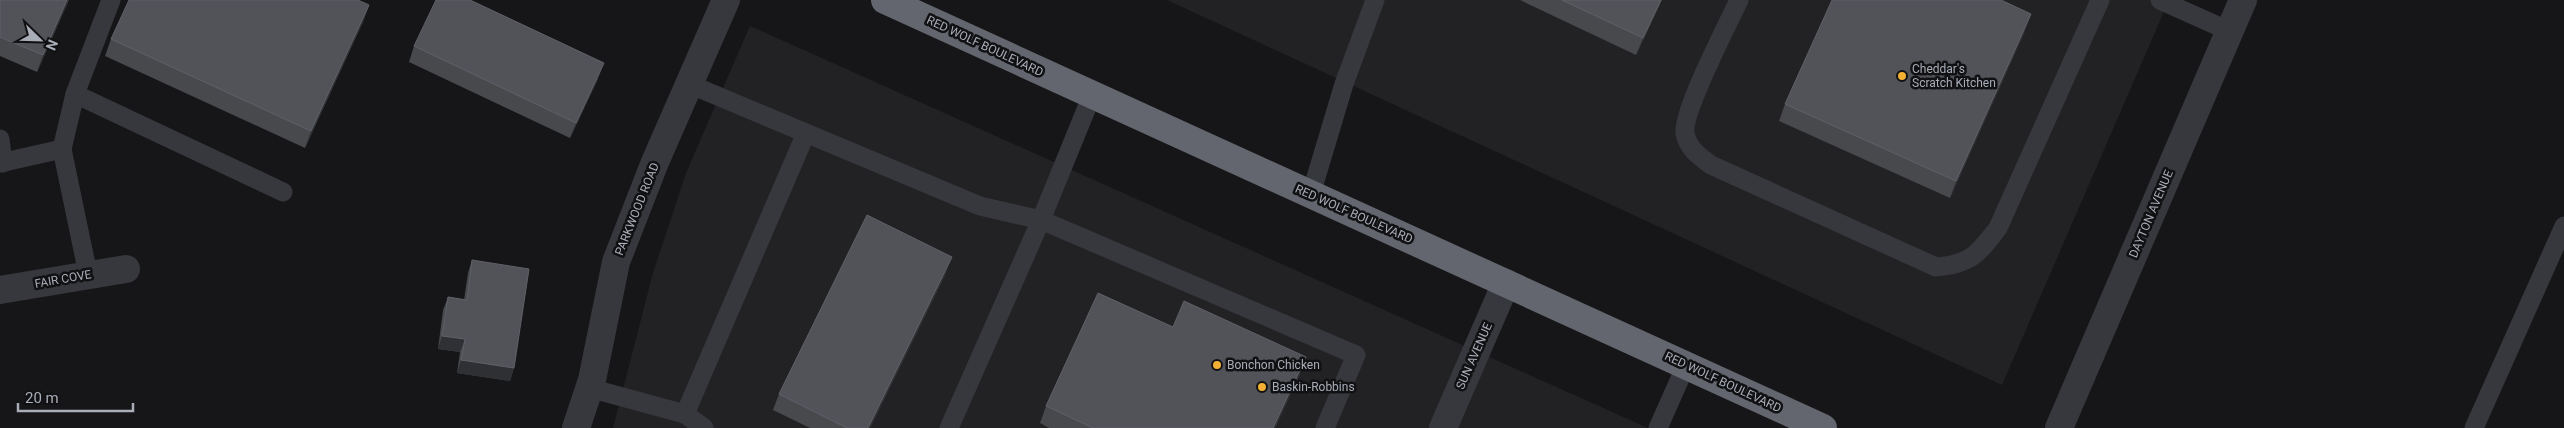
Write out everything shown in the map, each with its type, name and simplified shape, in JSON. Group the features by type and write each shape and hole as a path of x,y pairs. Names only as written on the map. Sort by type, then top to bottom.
{"highway":[{"name":"RED WOLF BOULEVARD","path":"885,0 1823,428"}],"street":[{"name":"PARKWOOD ROAD","path":"576,428 589,388 616,262 689,84 726,0"},
{"name":"DAYTON AVENUE","path":"2059,428 2243,0"},
{"name":"FAIR COVE","path":"0,290 126,269"},
{"name":"SUN AVENUE","path":"1443,428 1506,283"}],"lane":[{"path":"88,274 62,149 75,94 111,0"},
{"path":"1310,194 1344,84 1375,0"},
{"path":"1739,0 1689,111 1685,132 1693,152 1711,165 1936,267 1957,265 1978,253 1998,228 2100,0"},
{"path":"2160,0 2230,31"},
{"path":"689,84 980,206 1041,220 1356,355 1325,428"},
{"path":"75,94 284,192"},
{"path":"950,428 1041,220 1092,95"},
{"path":"685,414 806,132"},
{"path":"0,139 1,163 62,149"},
{"path":"2474,428 2564,226"},
{"path":"1658,428 1686,365"},
{"path":"589,388 685,414 704,428"}],"shaded area":[{"path":"1167,0 2169,0 2002,385"},
{"path":"750,26 1648,428 613,428 653,273 686,173"}],"building":[{"path":"0,0 67,0 43,55 0,37"},
{"path":"129,0 358,0 369,5 311,131 111,39"},
{"path":"436,0 470,0 604,63 576,123 414,46"},
{"path":"1562,0 1661,0 1643,38"},
{"name":"Cheddar's Scratch Kitchen","path":"1832,0 2001,0 2031,14 1956,181 1785,104"},
{"path":"867,215 952,257 868,428 847,428 779,394"},
{"path":"472,260 529,269 514,368 461,360 465,339 442,336 448,297 467,300"},
{"path":"1098,293 1173,327 1184,301 1306,357 1273,428 1093,428 1046,406"}],"place":[{"name":"Cheddar's Scratch Kitchen","path":"1902,76"},
{"name":"Bonchon Chicken","path":"1217,365"},
{"name":"Baskin-Robbins","path":"1262,387"}]}
